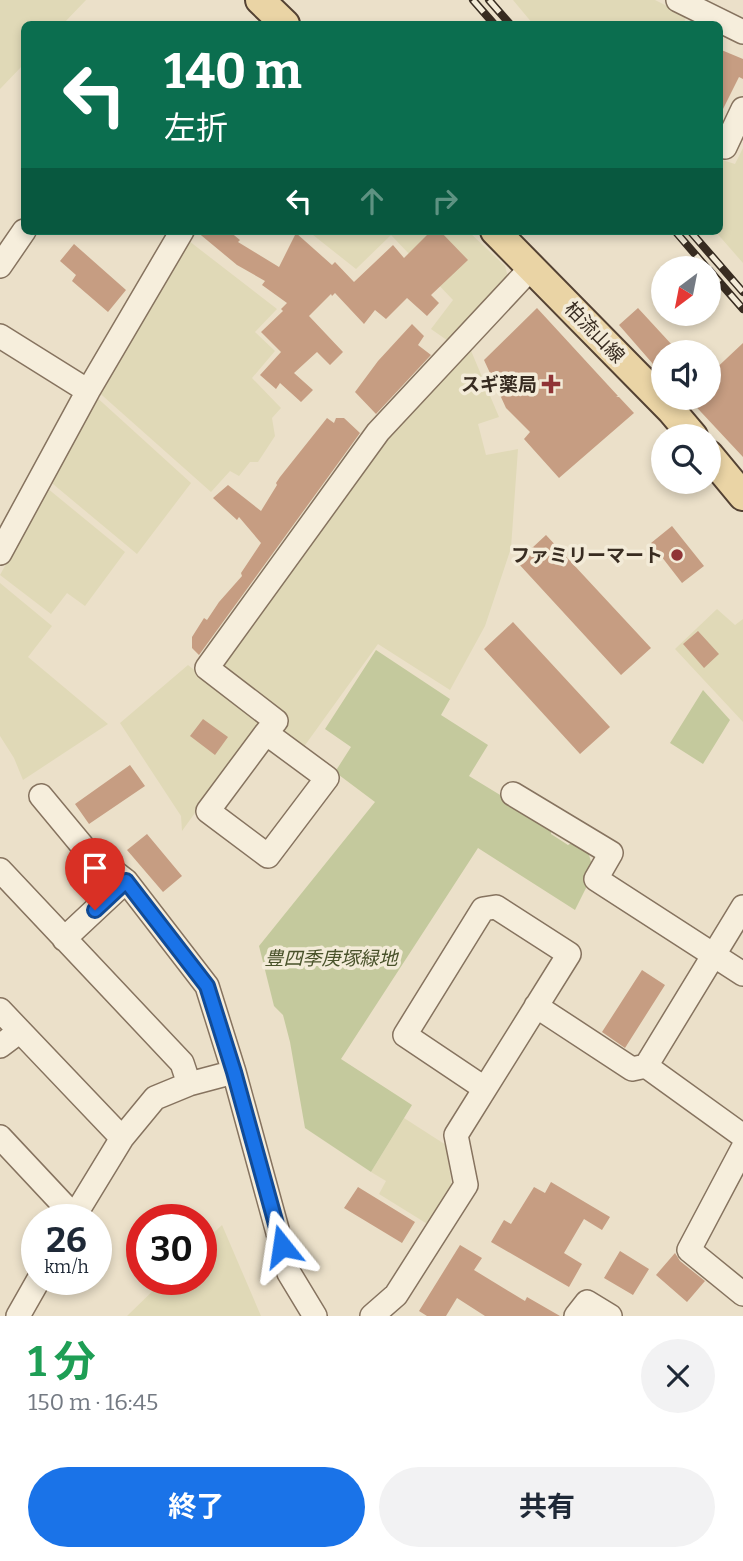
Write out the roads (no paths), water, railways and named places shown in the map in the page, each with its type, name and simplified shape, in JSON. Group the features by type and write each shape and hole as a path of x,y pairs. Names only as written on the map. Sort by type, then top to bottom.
{"main road":[{"path":"260,0 282,21"},
{"name":"柏流山線","path":"499,235 683,424"},
{"path":"721,469 743,496"}],"street":[{"path":"678,0 721,21"},
{"path":"723,22 743,32"},
{"path":"723,146 725,147 743,109"},
{"path":"0,266 21,235"},
{"path":"0,553 88,391 180,235"},
{"path":"266,733 327,778 268,856 208,811 266,733 276,720 206,668 378,432 532,267"},
{"path":"0,336 88,391"},
{"path":"513,794 611,853 596,879 743,974"},
{"path":"41,796 85,849 126,881 207,986 234,1072 289,1273 315,1316"},
{"path":"0,870 182,1063 189,1084"},
{"path":"64,939 126,881"},
{"path":"372,1316 396,1295 466,1185 456,1135 569,954 496,907 483,909 405,1035 484,1088"},
{"path":"536,1006 632,1069 646,1066 743,907"},
{"path":"0,1010 122,1138"},
{"path":"0,1046 20,1031"},
{"path":"646,1066 743,1136"},
{"path":"82,1204 122,1138 155,1098 189,1084 234,1072"},
{"path":"0,1137 60,1204"},
{"path":"743,1149 689,1250 743,1294"},
{"path":"18,1316 30,1295"},
{"path":"576,1316 587,1302 610,1316"}],"railway":[{"path":"473,0 491,21"},
{"path":"489,0 507,21"},
{"path":"678,235 697,256"},
{"path":"693,235 743,292"},
{"path":"721,284 743,309"}],"place":[{"name":"スギ薬局","path":"551,384"},
{"name":"ファミリーマート","path":"677,555"}],"park label":[{"name":"豊四季庚塚緑地","path":"331,958"}]}
